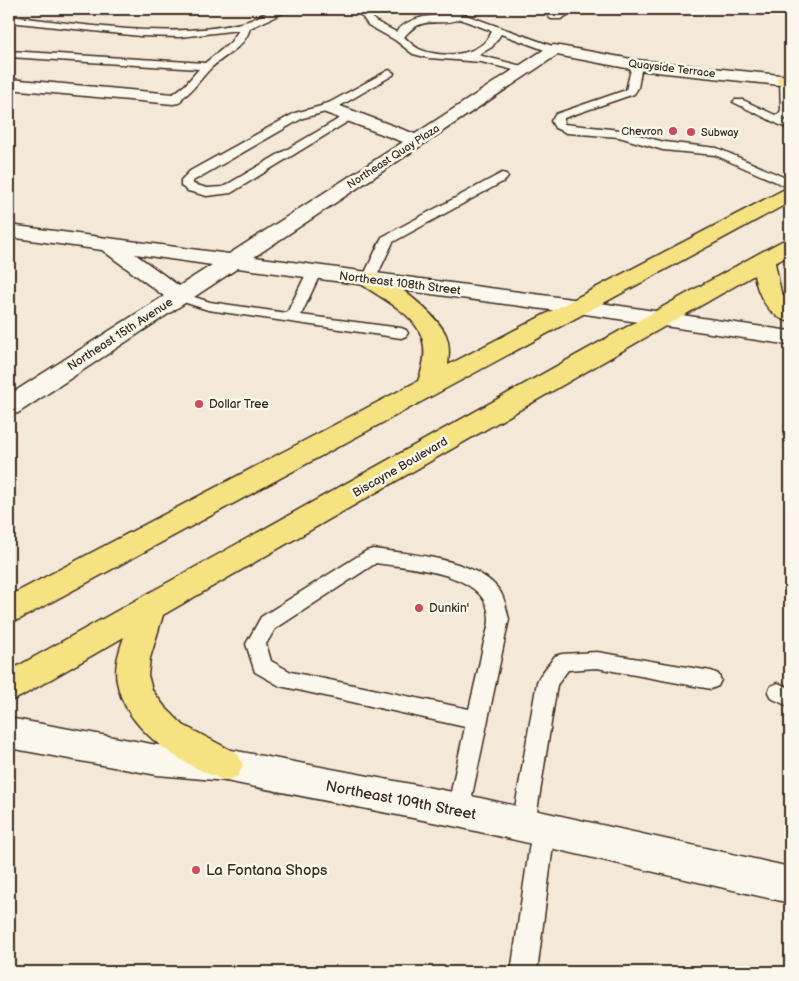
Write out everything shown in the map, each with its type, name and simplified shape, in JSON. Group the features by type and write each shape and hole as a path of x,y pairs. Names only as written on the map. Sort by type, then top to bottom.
{"main road":[{"path":"9,610 790,194"},
{"name":"Biscayne Boulevard","path":"9,687 790,246"},
{"path":"764,260 764,279 770,296 790,315"},
{"path":"369,279 419,314 435,333 438,356 435,372 428,387"},
{"path":"150,608 138,642 132,674 132,684 142,705 171,735 226,765"}],"street":[{"name":"Quayside Terrace","path":"554,50 636,65 789,81"},
{"name":"Northeast Quay Plaza","path":"232,262 554,50"},
{"path":"9,84 173,99"},
{"path":"328,108 417,141"},
{"name":"Northeast 108th Street","path":"9,231 580,307 790,338"},
{"path":"108,245 179,296"},
{"name":"Northeast 15th Avenue","path":"9,407 232,262"},
{"name":"Northeast 109th Street","path":"9,733 157,760 226,765 458,810 790,885"}],"lane":[{"path":"9,19 140,33 180,34 245,26 272,13 287,9"},
{"path":"362,9 364,16 380,31 398,37 406,47 416,52 446,58 464,56 488,47 494,42 497,30"},
{"path":"441,9 461,18 554,50"},
{"path":"398,37 410,25 424,20 461,18"},
{"path":"173,99 189,87 207,66 243,34 245,26"},
{"path":"9,54 207,66"},
{"path":"464,56 526,70"},
{"path":"636,65 630,92 560,116 557,121 559,126 567,129 620,134 663,146 717,152 790,184"},
{"path":"352,116 226,190 214,193 201,193 187,186 187,180 194,174 299,116 328,108 389,73"},
{"path":"774,119 784,116 787,110 789,81"},
{"path":"739,102 790,127"},
{"path":"369,279 387,240 502,176"},
{"path":"292,318 314,272"},
{"path":"179,296 208,306 401,334"},
{"path":"458,810 499,619 493,596 476,580 452,570 373,556 268,623 256,644 262,666 287,680 477,720"},
{"path":"524,972 533,827 548,682 562,662 597,660 711,680"}],"place":[{"name":"Chevron","path":"673,131"},
{"name":"Subway","path":"691,132"},
{"name":"Dollar Tree","path":"199,404"},
{"name":"Dunkin'","path":"419,608"},
{"name":"La Fontana Shops","path":"196,870"}]}
